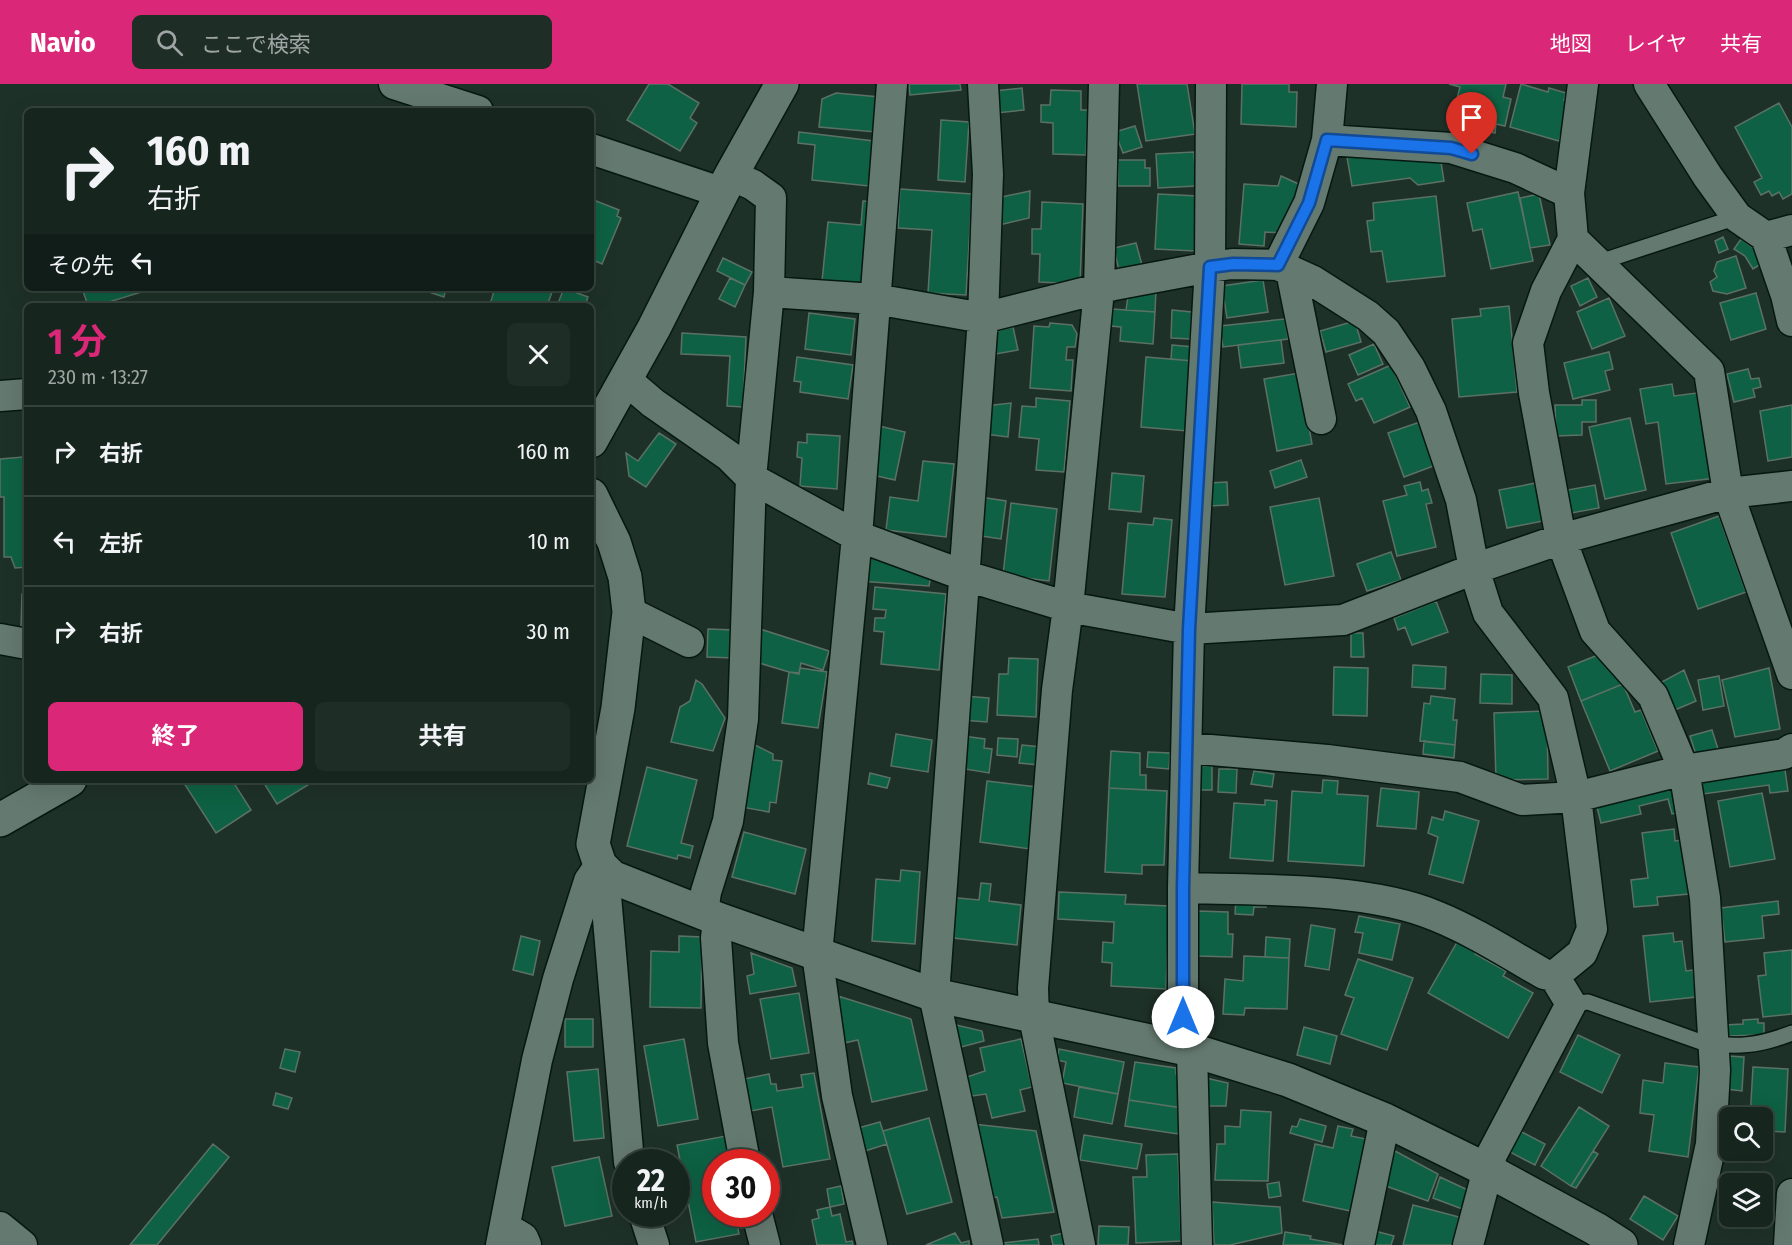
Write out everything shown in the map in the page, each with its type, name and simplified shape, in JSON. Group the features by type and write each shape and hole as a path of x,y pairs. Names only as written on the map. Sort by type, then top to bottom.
{"street":[{"path":"394,84 469,108"},
{"path":"594,435 626,380 727,184 782,84"},
{"path":"872,1245 837,1096 817,954 858,536 892,84"},
{"path":"983,84 988,174 983,318 934,995 988,1245"},
{"path":"1080,1245 1034,1017 1033,988 1056,702 1068,608 1099,290 1104,84"},
{"path":"1197,1245 1192,1050 1183,1017 1183,888 1189,629 1210,267 1211,84"},
{"path":"1321,419 1285,268 1309,203 1327,140 1332,84"},
{"path":"1583,84 1569,193 1573,239 1546,291 1528,343 1534,393 1561,538 1595,631 1653,696 1684,770 1705,898 1715,1070 1711,1144 1689,1245"},
{"path":"1649,84 1708,177 1737,217 1779,233 1786,295 1792,321"},
{"path":"1327,140 1451,148 1515,168 1569,193"},
{"path":"594,150 727,184 753,185 771,198 769,292 751,478 743,719 729,821 706,892 716,938 723,1043 743,1149"},
{"path":"1573,239 1709,371 1728,493 1792,674"},
{"path":"769,292 875,299 983,318 1114,285 1233,264 1285,268 1313,281 1368,316 1386,332 1410,368 1431,411 1461,500 1474,569 1488,614 1554,698 1576,797 1592,929 1582,952 1554,976"},
{"path":"626,380 653,403 729,456 751,478 858,536 963,575 1068,608 1189,629 1343,620 1561,538 1728,493 1792,486"},
{"path":"0,396 24,394"},
{"path":"594,501 614,542 625,577 629,612 618,708 593,844 606,871 606,896 627,1149"},
{"path":"629,612 689,642"},
{"path":"0,639 24,643"},
{"path":"1187,748 1328,760 1460,777 1522,800 1576,797 1684,770 1784,754 1792,749"},
{"path":"0,820 65,783"},
{"path":"606,871 710,916 934,995 1192,1050 1288,1080 1385,1120 1489,1171 1603,1240"},
{"path":"511,1239 537,1060 558,979 589,881 606,871"},
{"path":"1183,888 1329,894 1386,902 1435,915 1544,974 1554,976 1570,1004 1492,1154 1468,1245"},
{"path":"1359,1245 1385,1120"},
{"path":"1789,1245 1792,1194"},
{"path":"0,1227 22,1245"},
{"path":"648,1227 654,1245"},
{"path":"760,1227 765,1245"}],"lane":[{"path":"1600,264 1609,259 1737,217"},
{"path":"1570,1004 1588,1002 1701,1042 1714,1044 1742,1047 1766,1043 1792,1034"}],"building":[{"path":"649,84 668,84 699,103 690,118 697,123 680,151 627,120"},
{"path":"909,84 960,84 961,90 910,95"},
{"path":"1137,84 1187,84 1195,134 1146,141"},
{"path":"1242,84 1289,84 1289,92 1297,92 1296,127 1241,124"},
{"path":"1449,84 1506,84 1503,97 1511,99 1505,126 1496,124 1495,133 1451,122 1460,87"},
{"path":"1521,84 1548,92 1549,88 1566,93 1564,100 1570,102 1559,141 1510,127"},
{"path":"1022,88 1024,110 996,113 994,91"},
{"path":"1051,90 1081,91 1081,110 1088,110 1086,155 1053,154 1053,123 1041,122 1041,105 1050,105"},
{"path":"836,93 880,97 876,132 819,127 822,99"},
{"path":"1779,103 1792,127 1792,194 1783,199 1779,192 1772,196 1769,191 1761,195 1754,182 1762,178 1735,127"},
{"path":"941,120 969,122 965,182 938,180"},
{"path":"1135,126 1142,147 1123,153 1115,132"},
{"path":"799,132 874,141 869,186 812,180 815,145 798,143"},
{"path":"1194,152 1196,186 1158,188 1156,154"},
{"path":"1395,153 1440,156 1444,181 1418,185 1410,178 1352,186 1347,157"},
{"path":"1118,160 1145,160 1145,168 1150,168 1150,186 1118,186"},
{"path":"1281,176 1303,186 1283,233 1265,232 1264,246 1239,244 1244,184 1278,186"},
{"path":"900,189 972,194 966,295 928,293 932,230 898,228"},
{"path":"1030,191 1029,218 999,225 1001,197"},
{"path":"1518,192 1533,261 1491,269 1482,229 1473,231 1467,203"},
{"path":"1158,194 1198,196 1195,251 1155,249"},
{"path":"1539,194 1550,245 1530,248 1520,198"},
{"path":"1436,196 1445,276 1387,282 1382,251 1371,252 1367,221 1374,220 1373,203"},
{"path":"594,200 619,210 617,216 621,218 602,264 594,260"},
{"path":"863,201 874,202 863,284 822,281 828,222 861,225"},
{"path":"1042,202 1083,204 1080,284 1039,282 1040,254 1032,254 1032,229 1041,229"},
{"path":"1723,237 1728,249 1719,253 1715,241"},
{"path":"1741,239 1756,250 1764,262 1753,269 1745,256 1734,249"},
{"path":"1136,243 1142,265 1119,271 1114,248"},
{"path":"1736,256 1746,288 1727,294 1713,291 1710,282 1717,277 1714,271 1717,262"},
{"path":"723,258 752,272 745,285 717,271"},
{"path":"730,278 745,285 735,307 719,299"},
{"path":"1588,278 1597,297 1580,306 1571,286"},
{"path":"1263,280 1268,312 1227,318 1222,286"},
{"path":"1156,290 1155,312 1126,310 1128,296"},
{"path":"83,291 145,291 106,303 87,303"},
{"path":"426,291 445,291 444,297"},
{"path":"494,291 552,292 548,303 490,303"},
{"path":"563,291 572,291 588,297 586,303 558,303"},
{"path":"1756,293 1766,329 1731,340 1720,303"},
{"path":"1609,298 1625,336 1592,349 1577,312"},
{"path":"1509,306 1517,392 1459,397 1452,319 1481,316 1480,309"},
{"path":"1112,309 1155,312 1153,344 1120,341 1121,327 1110,326"},
{"path":"1172,310 1192,312 1190,339 1171,338"},
{"path":"809,313 855,319 851,355 805,349"},
{"path":"1285,319 1288,339 1223,347 1220,326"},
{"path":"1355,321 1361,342 1326,352 1320,331"},
{"path":"1050,323 1072,325 1077,334 1075,347 1067,347 1066,360 1073,360 1071,391 1030,388 1034,326 1049,327"},
{"path":"1013,327 1018,350 996,354 991,332"},
{"path":"682,333 746,337 743,407 727,406 730,356 681,354"},
{"path":"1281,340 1284,363 1241,368 1238,345"},
{"path":"1374,344 1383,364 1358,375 1349,355"},
{"path":"1172,345 1194,347 1193,361 1171,359"},
{"path":"1609,352 1613,369 1605,371 1610,390 1573,399 1564,363"},
{"path":"797,357 853,365 848,399 800,392 801,382 794,381"},
{"path":"1146,357 1193,361 1188,431 1141,427"},
{"path":"1391,365 1410,407 1374,423 1362,398 1356,401 1348,384"},
{"path":"1748,369 1751,379 1759,378 1761,387 1753,389 1755,397 1734,402 1727,374"},
{"path":"1299,373 1312,444 1277,451 1264,379"},
{"path":"1672,384 1674,396 1697,393 1700,414 1707,413 1716,478 1666,484 1658,422 1646,424 1640,389"},
{"path":"1036,398 1070,401 1064,472 1036,470 1039,439 1019,437 1022,406 1036,407"},
{"path":"1582,400 1596,400 1596,422 1582,422 1582,435 1556,436 1555,405 1582,405"},
{"path":"1011,403 1008,437 985,434 985,406"},
{"path":"1792,405 1792,457 1768,461 1760,411"},
{"path":"1630,418 1646,490 1605,499 1589,427"},
{"path":"1420,422 1436,465 1404,477 1388,433"},
{"path":"879,426 905,432 895,480 868,474"},
{"path":"659,433 676,444 646,487 629,476 626,453 638,461"},
{"path":"807,434 840,436 837,489 800,486 802,458 797,457 798,442 807,443"},
{"path":"23,457 24,567 15,568 11,557 4,557 4,497 0,497 0,459"},
{"path":"1301,460 1307,477 1275,488 1270,471"},
{"path":"923,461 954,464 946,537 886,530 890,497 918,501"},
{"path":"1112,473 1144,476 1141,512 1109,509"},
{"path":"1227,482 1228,505 1209,506 1207,483"},
{"path":"1420,482 1422,491 1428,489 1432,503 1426,504 1436,547 1397,556 1383,501 1407,495 1404,486"},
{"path":"1536,483 1543,521 1507,528 1499,490"},
{"path":"1595,485 1599,508 1566,514 1562,491"},
{"path":"980,497 1006,501 1001,539 975,535"},
{"path":"1319,498 1334,576 1285,585 1270,507"},
{"path":"1011,503 1057,509 1049,581 1003,575"},
{"path":"1719,516 1746,592 1698,609 1671,533"},
{"path":"1154,518 1172,520 1165,597 1122,594 1128,523 1153,525"},
{"path":"1391,552 1401,580 1367,591 1357,564"},
{"path":"871,556 931,576 929,586 859,581 860,560"},
{"path":"875,587 946,594 939,670 881,664 884,632 874,631 875,618 885,618 886,610 873,609"},
{"path":"22,594 24,594 24,627 21,627"},
{"path":"1436,601 1448,632 1412,645 1405,627 1398,630 1394,618"},
{"path":"708,629 735,630 734,658 707,657"},
{"path":"760,629 829,651 823,670 801,663 799,673 789,672 759,663"},
{"path":"1351,633 1363,633 1364,657 1351,657"},
{"path":"1598,655 1623,684 1581,701 1568,667"},
{"path":"1009,658 1038,659 1036,717 997,715 999,674 1008,674"},
{"path":"1413,665 1446,667 1445,689 1412,687"},
{"path":"1334,667 1368,668 1367,716 1333,715"},
{"path":"800,668 827,672 818,728 782,723 789,672 799,674"},
{"path":"1769,668 1780,729 1735,737 1722,680"},
{"path":"1684,670 1696,701 1670,712 1658,684"},
{"path":"1481,674 1512,675 1512,704 1480,703"},
{"path":"1719,676 1724,706 1703,710 1698,680"},
{"path":"696,680 702,684 725,718 713,751 671,742 680,707 690,701"},
{"path":"1623,684 1635,712 1641,710 1658,751 1610,771 1581,701"},
{"path":"963,696 989,698 987,722 961,720"},
{"path":"1431,696 1455,699 1453,720 1457,720 1455,745 1420,741 1424,703 1430,704"},
{"path":"1547,711 1548,779 1496,780 1494,713"},
{"path":"1712,730 1718,749 1696,755 1690,736"},
{"path":"896,734 932,740 928,772 891,766"},
{"path":"963,736 985,739 984,748 992,749 989,773 959,768"},
{"path":"998,738 1018,739 1017,757 997,755"},
{"path":"1424,741 1455,745 1454,758 1423,754"},
{"path":"749,742 773,754 773,760 782,761 776,803 770,802 769,812 741,807"},
{"path":"1022,745 1041,747 1039,765 1019,763"},
{"path":"1111,751 1140,753 1140,775 1146,775 1146,790 1109,788"},
{"path":"1148,752 1170,753 1169,769 1147,767"},
{"path":"1784,763 1788,791 1770,793 1769,785 1703,794 1700,774"},
{"path":"1194,765 1212,766 1212,790 1194,790"},
{"path":"647,767 697,780 681,843 693,846 690,858 678,855 677,859 627,846"},
{"path":"1219,769 1237,769 1236,793 1218,792"},
{"path":"1254,771 1274,774 1272,787 1251,784"},
{"path":"870,773 890,778 887,788 868,784"},
{"path":"1323,780 1338,781 1337,794 1368,796 1364,866 1288,861 1292,791 1322,793"},
{"path":"1674,780 1682,812 1672,814 1668,799 1639,806 1641,814 1601,823 1595,799"},
{"path":"987,781 1037,787 1030,849 980,842"},
{"path":"184,783 234,783 251,810 216,833"},
{"path":"264,783 311,783 277,804"},
{"path":"1109,788 1167,791 1164,865 1142,865 1142,874 1105,872"},
{"path":"1381,788 1419,792 1416,829 1377,826"},
{"path":"1762,793 1775,859 1730,867 1718,801"},
{"path":"1265,800 1277,801 1273,861 1230,858 1234,803 1265,805"},
{"path":"1445,811 1479,821 1463,883 1429,874 1438,837 1428,833 1432,817 1443,820"},
{"path":"1674,829 1675,841 1682,840 1689,894 1657,897 1658,905 1634,907 1631,880 1648,878 1642,833"},
{"path":"744,832 806,849 795,894 732,877"},
{"path":"901,870 920,872 915,944 872,941 876,879 900,881"},
{"path":"981,883 991,884 989,901 1021,905 1017,945 944,937 948,897 979,900"},
{"path":"1059,892 1126,895 1125,904 1169,906 1166,989 1111,986 1112,963 1102,962 1103,942 1113,943 1114,922 1058,919"},
{"path":"1236,898 1266,899 1266,907 1254,907 1253,915 1235,914"},
{"path":"1778,901 1779,914 1762,916 1764,938 1725,942 1721,908"},
{"path":"1198,911 1228,912 1228,934 1233,934 1232,957 1197,956"},
{"path":"1359,916 1400,924 1392,960 1359,953 1363,933 1355,932"},
{"path":"1311,925 1335,929 1329,970 1305,966"},
{"path":"1673,933 1674,942 1682,941 1686,971 1693,970 1696,997 1650,1002 1643,936"},
{"path":"521,936 540,941 533,975 513,970"},
{"path":"679,936 702,937 701,1008 650,1007 651,951 679,952"},
{"path":"1266,937 1290,939 1289,958 1265,957"},
{"path":"1460,937 1478,948 1475,954 1506,971 1503,976 1533,993 1508,1038 1428,993"},
{"path":"1792,950 1792,1014 1763,1017 1758,976 1766,975 1764,953"},
{"path":"751,953 792,968 796,986 750,994 747,976 754,974"},
{"path":"1244,956 1289,958 1287,1009 1245,1008 1244,1015 1223,1014 1225,979 1243,981"},
{"path":"1358,959 1413,978 1387,1050 1341,1034 1354,998 1345,995"},
{"path":"799,993 809,1053 771,1059 760,999"},
{"path":"838,996 911,1019 927,1090 872,1102 858,1040 844,1043"},
{"path":"565,1019 593,1019 593,1047 565,1047"},
{"path":"1758,1019 1758,1023 1764,1023 1764,1035 1726,1036 1725,1025 1743,1024 1743,1020"},
{"path":"952,1024 982,1031 984,1041 957,1048"},
{"path":"1304,1027 1337,1036 1330,1064 1297,1055"},
{"path":"1578,1035 1620,1055 1602,1093 1560,1072"},
{"path":"684,1039 698,1119 658,1126 644,1046"},
{"path":"1021,1039 1032,1087 1020,1090 1025,1111 992,1118 986,1094 972,1096 967,1077 985,1071 980,1048"},
{"path":"285,1049 300,1052 295,1072 280,1068"},
{"path":"1059,1049 1124,1062 1118,1094 1062,1083 1066,1062 1057,1060"},
{"path":"1728,1056 1744,1057 1742,1091 1726,1089"},
{"path":"1135,1062 1176,1068 1176,1074 1187,1078 1182,1108 1129,1100"},
{"path":"1665,1063 1699,1067 1688,1157 1649,1151 1654,1115 1640,1113 1643,1080 1663,1083"},
{"path":"1753,1067 1788,1069 1785,1132 1773,1131 1773,1107 1751,1107"},
{"path":"598,1069 604,1138 574,1141 567,1072"},
{"path":"814,1073 830,1159 783,1167 772,1107 745,1112 739,1080 769,1074 771,1084 776,1084 777,1091 803,1087 801,1075"},
{"path":"1206,1078 1228,1083 1226,1106 1203,1106"},
{"path":"1079,1087 1118,1094 1112,1124 1074,1117"},
{"path":"276,1093 292,1098 288,1109 273,1105"},
{"path":"1129,1100 1182,1108 1178,1134 1125,1126"},
{"path":"1579,1107 1609,1126 1571,1186 1541,1166"},
{"path":"1241,1110 1271,1112 1268,1181 1215,1180 1217,1144 1225,1144 1225,1126 1240,1127"},
{"path":"929,1118 952,1202 907,1214 883,1131"},
{"path":"1300,1119 1326,1126 1322,1142 1290,1133 1292,1126 1297,1127"},
{"path":"880,1122 887,1144 865,1151 858,1128"},
{"path":"973,1124 1036,1131 1054,1212 1002,1218 997,1197 990,1198"},
{"path":"1338,1126 1353,1129 1351,1136 1366,1139 1351,1211 1303,1201 1315,1144 1333,1148"},
{"path":"1518,1130 1545,1144 1535,1165 1508,1151"},
{"path":"1084,1135 1142,1144 1137,1169 1080,1160"},
{"path":"726,1136 728,1149 702,1149 702,1227 738,1227 739,1234 696,1242 690,1211 690,1149 678,1149 677,1145"},
{"path":"213,1144 229,1157 157,1245 130,1245"},
{"path":"1395,1151 1438,1174 1428,1201 1383,1185"},
{"path":"1593,1151 1598,1154 1576,1188 1571,1186"},
{"path":"1178,1154 1181,1241 1136,1243 1133,1177 1147,1177 1146,1155"},
{"path":"599,1157 612,1216 565,1226 552,1167"},
{"path":"1440,1177 1472,1192 1465,1210 1433,1198"},
{"path":"1279,1182 1281,1196 1269,1198 1267,1184"},
{"path":"841,1186 844,1204 830,1207 827,1189"},
{"path":"1644,1196 1678,1216 1663,1240 1630,1219"},
{"path":"1212,1202 1280,1207 1282,1233 1230,1245 1214,1245"},
{"path":"1413,1205 1459,1217 1452,1245 1403,1245"},
{"path":"830,1207 832,1216 840,1214 846,1242 852,1241 853,1245 817,1245 812,1220 819,1218 817,1210"},
{"path":"1099,1226 1129,1227 1128,1245 1098,1245"},
{"path":"1375,1231 1394,1236 1391,1245 1370,1245"},
{"path":"1285,1232 1311,1236 1310,1239 1343,1245 1283,1245"},
{"path":"955,1233 961,1243 969,1241 969,1245 926,1245"},
{"path":"1064,1233 1066,1245 1053,1245 1051,1236"},
{"path":"1038,1239 1039,1245 1003,1245 1003,1243"}],"route":[{"path":"1183,1017 1183,888 1189,629 1210,267 1233,264 1278,265 1309,203 1327,140 1451,148 1472,154"}]}
